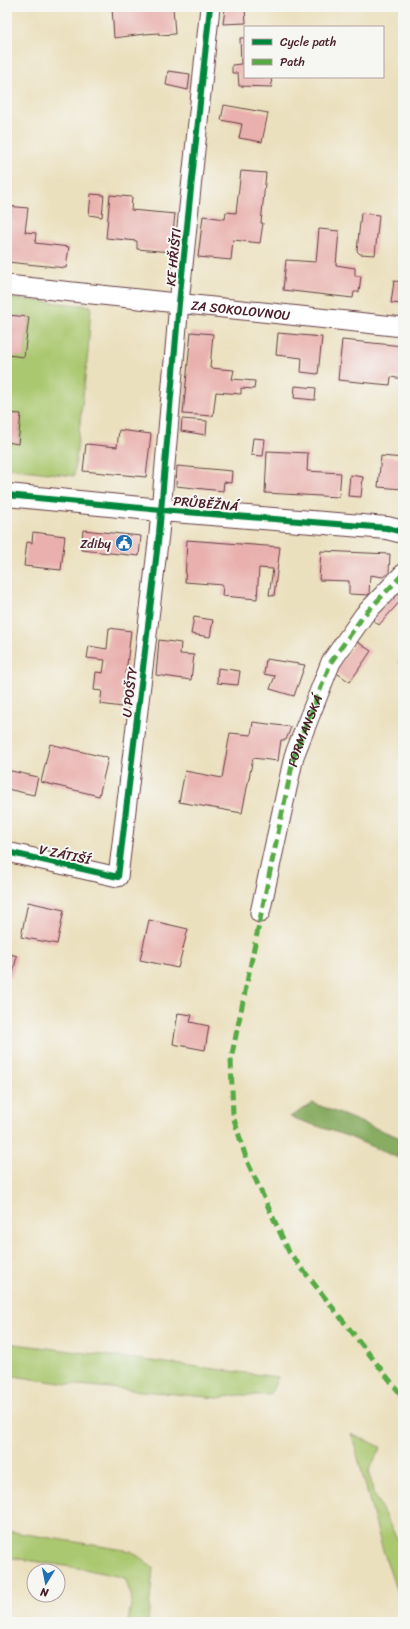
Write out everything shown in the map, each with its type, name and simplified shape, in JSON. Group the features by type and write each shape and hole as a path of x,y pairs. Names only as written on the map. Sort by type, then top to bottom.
{"street":[{"name":"KE HŘIŠTI","path":"161,510 179,303 210,7"},
{"name":"ZA SOKOLOVNOU","path":"7,285 403,327"},
{"name":"PRŮBĚŽNÁ","path":"7,495 161,510 387,528 403,532"},
{"name":"U POŠTY","path":"118,877 161,510"},
{"name":"FORMANSKÁ","path":"260,914 294,756 331,662 364,615 403,574"},
{"name":"V ZÁTIŠÍ","path":"7,852 118,877"}],"green space":[{"path":"7,298 91,306 88,352 74,476 7,468 7,442 18,443 21,415 7,413 8,355 24,356 29,317 7,315"},
{"path":"313,1103 403,1139 403,1160 347,1136 290,1117"},
{"path":"7,1343 278,1377 270,1395 238,1395 218,1398 67,1384 7,1375"},
{"path":"351,1434 381,1447 369,1470 373,1492 403,1550 403,1611 381,1544"},
{"path":"7,1531 131,1551 153,1567 148,1622 128,1622 132,1598 125,1578 66,1566 66,1563 46,1563 7,1557"}],"building":[{"path":"112,7 173,7 175,34 159,35 159,33 114,38"},
{"path":"245,8 246,23 223,24 225,9"},
{"path":"240,38 244,38 244,78 271,78 272,87 239,86 238,73 232,73 232,65 241,64"},
{"path":"168,71 190,74 188,90 166,85"},
{"path":"224,105 268,113 262,142 239,138 242,124 221,120"},
{"path":"241,171 266,173 261,223 263,223 260,243 233,240 231,260 198,257 203,216 225,219 226,212 236,213"},
{"path":"91,194 104,195 102,217 89,215"},
{"path":"110,195 132,197 131,210 175,214 171,252 137,249 137,241 106,238"},
{"path":"7,206 28,208 25,232 36,233 35,243 69,247 66,268 7,262"},
{"path":"361,213 379,215 375,255 360,254 357,251"},
{"path":"319,229 339,231 336,265 355,268 355,276 361,276 359,292 354,292 353,298 283,290 286,260 316,262"},
{"path":"394,281 403,282 403,304 391,303"},
{"path":"7,315 29,317 24,357 7,355"},
{"path":"191,332 213,334 210,368 234,370 232,379 255,381 254,389 241,388 241,394 216,392 213,416 183,414"},
{"path":"278,333 322,337 318,374 301,372 302,358 276,355"},
{"path":"342,340 403,346 403,379 391,377 390,385 338,380"},
{"path":"295,386 316,388 315,400 294,398"},
{"path":"7,413 21,414 18,444 7,442"},
{"path":"182,419 207,421 206,435 181,431"},
{"path":"119,430 151,434 146,477 83,471 86,444 117,447"},
{"path":"253,438 265,439 263,456 251,455"},
{"path":"267,451 308,453 307,471 341,473 339,497 265,493"},
{"path":"381,456 403,458 403,489 378,487"},
{"path":"177,466 232,471 231,483 224,482 223,491 176,486"},
{"path":"350,475 363,477 361,497 348,496"},
{"path":"83,530 141,536 139,556 81,550"},
{"path":"33,532 65,536 61,570 24,566 27,542 32,543"},
{"path":"187,540 280,547 274,596 269,595 273,569 259,568 257,599 222,596 223,585 185,582"},
{"path":"321,551 390,554 389,572 383,577 370,575 369,595 349,594 349,581 319,580"},
{"path":"403,584 403,598 379,625 372,619"},
{"path":"194,617 213,620 210,637 191,634"},
{"path":"109,628 131,631 122,707 100,704 102,691 94,690 96,672 103,673 105,660 87,658 89,646 107,649"},
{"path":"159,640 181,643 180,654 194,655 191,680 156,675"},
{"path":"356,641 371,651 350,682 335,672"},
{"path":"403,647 403,665 397,663"},
{"path":"266,659 305,665 294,696 270,689 275,676 264,674"},
{"path":"218,668 240,671 238,685 217,683"},
{"path":"253,722 291,727 286,740 281,740 278,761 253,758 242,813 179,802 185,771 222,778 230,733 251,735"},
{"path":"50,744 108,758 99,796 41,782"},
{"path":"7,770 38,777 34,795 7,789"},
{"path":"28,902 64,910 57,944 21,937"},
{"path":"149,920 188,929 178,968 140,960"},
{"path":"7,953 17,956 12,977 9,976 9,978 7,977"},
{"path":"178,1013 192,1015 190,1022 209,1026 205,1050 173,1044"}],"marked path":[{"path":"403,574 364,615 331,662 294,756 231,1059 233,1116 247,1161 289,1252 403,1397"}],"cycle path":[{"path":"7,852 118,877 159,534 179,303 210,7"},
{"path":"7,495 161,510 387,528 403,532"}],"place":[{"name":"Zdiby","path":"124,543"}]}
